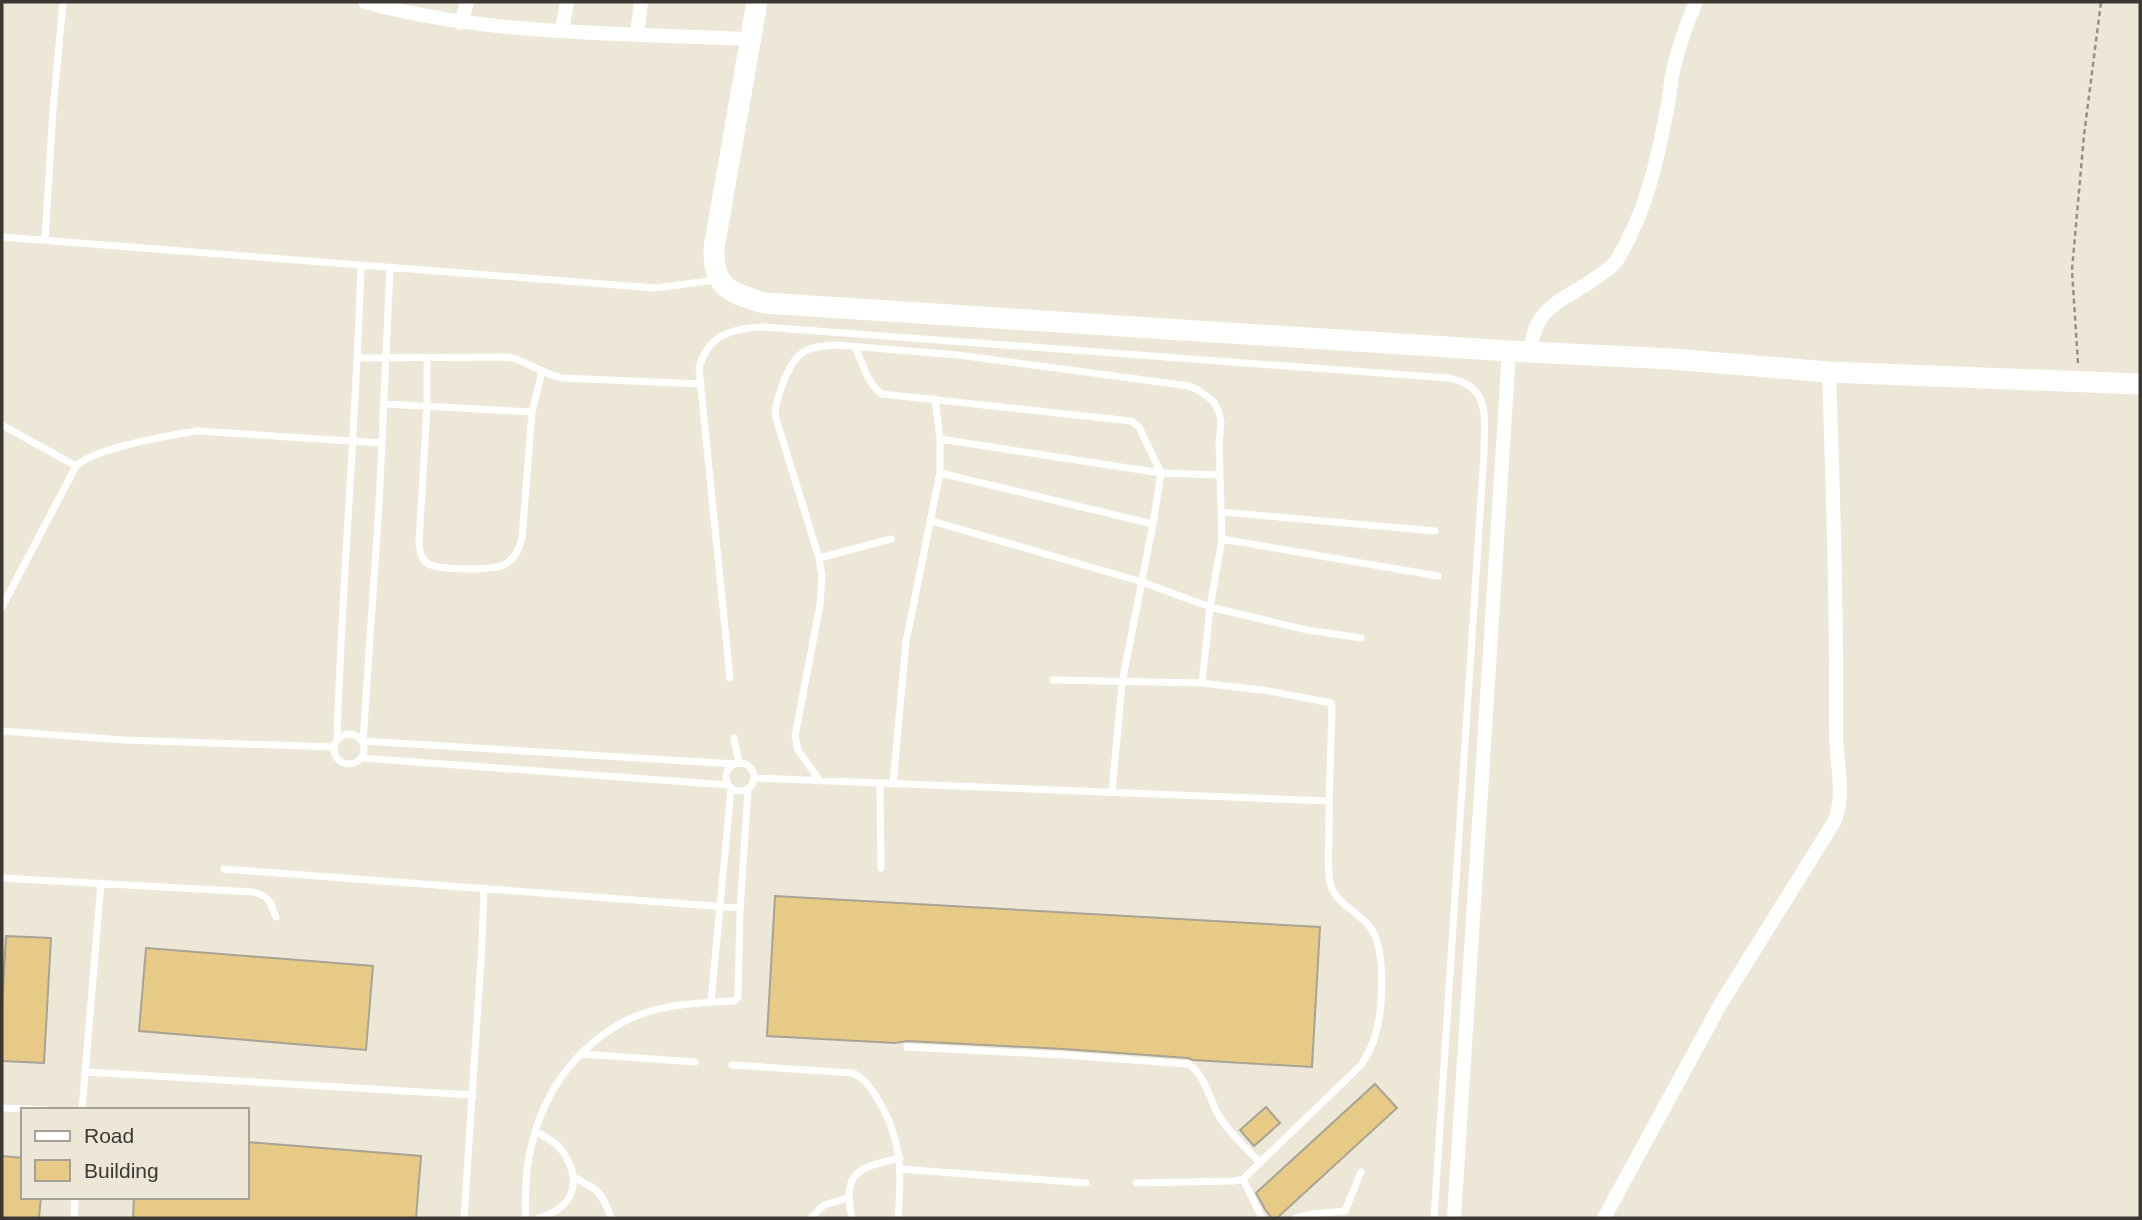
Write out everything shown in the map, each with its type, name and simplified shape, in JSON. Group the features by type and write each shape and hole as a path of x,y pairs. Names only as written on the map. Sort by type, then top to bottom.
{"street":[{"path":"365,2 385,4 461,23 751,39"},
{"path":"461,23 467,2"},
{"path":"562,30 567,2"},
{"path":"637,34 641,2"},
{"path":"757,2 714,248 714,266 719,280 736,294 765,303 1672,359 1829,372 2140,384"},
{"path":"1531,352 1535,324 1545,312 1615,263 1633,230 1645,200 1656,159 1674,66 1696,2"},
{"path":"1454,1218 1509,351"},
{"path":"1604,1218 1720,1005 1838,812 1837,626 1829,372"}],"lane":[{"path":"45,240 63,2"},
{"path":"2,237 655,288 719,280"},
{"path":"361,265 354,441 347,510 336,743 336,757 343,763 353,764 362,758 365,750 363,741 390,268"},
{"path":"730,678 699,368 703,353 725,334 744,328 763,327 1448,378 1470,385 1477,391 1484,410 1484,453 1434,1218"},
{"path":"820,781 798,750 795,736 820,605 822,576 819,558 775,415 776,401 792,360 799,353 817,346 958,355 1189,386 1207,396 1219,412 1221,422 1222,540 1210,607 1202,683"},
{"path":"855,347 877,390 882,394 1131,421 1139,427 1161,473 1122,683 1112,792"},
{"path":"358,358 508,357 522,360 550,375 562,378 701,384"},
{"path":"427,358 419,542 420,554 425,562 433,566 495,567 506,564 518,553 522,538 532,412 542,371"},
{"path":"893,784 906,642 940,473 940,439 935,399"},
{"path":"384,404 532,412"},
{"path":"2,425 76,466"},
{"path":"2,607 76,466 89,456 198,430 382,443"},
{"path":"940,439 1161,473 1220,475"},
{"path":"940,473 1153,524"},
{"path":"1222,512 1435,531"},
{"path":"932,521 1142,582 1210,607 1307,630 1361,638"},
{"path":"819,558 891,539"},
{"path":"1222,540 1438,576"},
{"path":"1052,680 1202,683 1269,691 1331,703 1330,885 1340,901 1373,931 1378,944 1380,991 1377,1028 1368,1056 1362,1065 1242,1179 1136,1183"},
{"path":"2,731 124,740 336,743 348,733 363,741 748,765 754,778 748,789 740,908 738,997 735,1001 672,1006 642,1015 617,1025 582,1054 554,1087 531,1142 526,1183 526,1218"},
{"path":"734,738 737,763"},
{"path":"362,758 729,787 739,792 748,789"},
{"path":"711,1002 729,787 726,773 737,763"},
{"path":"754,778 1329,801"},
{"path":"880,784 881,868"},
{"path":"224,869 740,908"},
{"path":"2,878 253,891 264,894 276,917"},
{"path":"82,1108 101,883"},
{"path":"464,1218 484,888"},
{"path":"907,1047 1188,1064 1200,1075 1220,1117 1240,1143 1260,1162"},
{"path":"582,1054 695,1062"},
{"path":"732,1065 853,1073 866,1082 892,1126 900,1158 898,1218"},
{"path":"86,1072 473,1095"},
{"path":"2,1108 21,1109"},
{"path":"535,1131 559,1146 570,1164 573,1177 570,1199 556,1211 539,1218"},
{"path":"852,1218 848,1198 853,1178 859,1170 900,1158"},
{"path":"900,1169 1086,1183"},
{"path":"1296,1218 1345,1212 1361,1172"},
{"path":"573,1177 596,1188 611,1218"},
{"path":"1242,1179 1262,1218"},
{"path":"811,1218 824,1205 848,1198"},
{"path":"74,1218 75,1199"}],"path":[{"path":"2079,381 2072,270 2084,135 2101,2"}],"building":[{"path":"775,896 1320,927 1312,1067 1063,1049 767,1036"},
{"path":"6,936 51,938 44,1063 2,1061"},
{"path":"146,948 373,966 366,1050 139,1031"},
{"path":"1375,1084 1397,1108 1277,1218 1272,1218 1256,1193"},
{"path":"1266,1107 1280,1123 1254,1146 1240,1130"},
{"path":"248,1142 421,1156 416,1218 133,1218 134,1199 248,1199"},
{"path":"2,1156 21,1158 21,1199 41,1199 39,1218 2,1218"}]}
